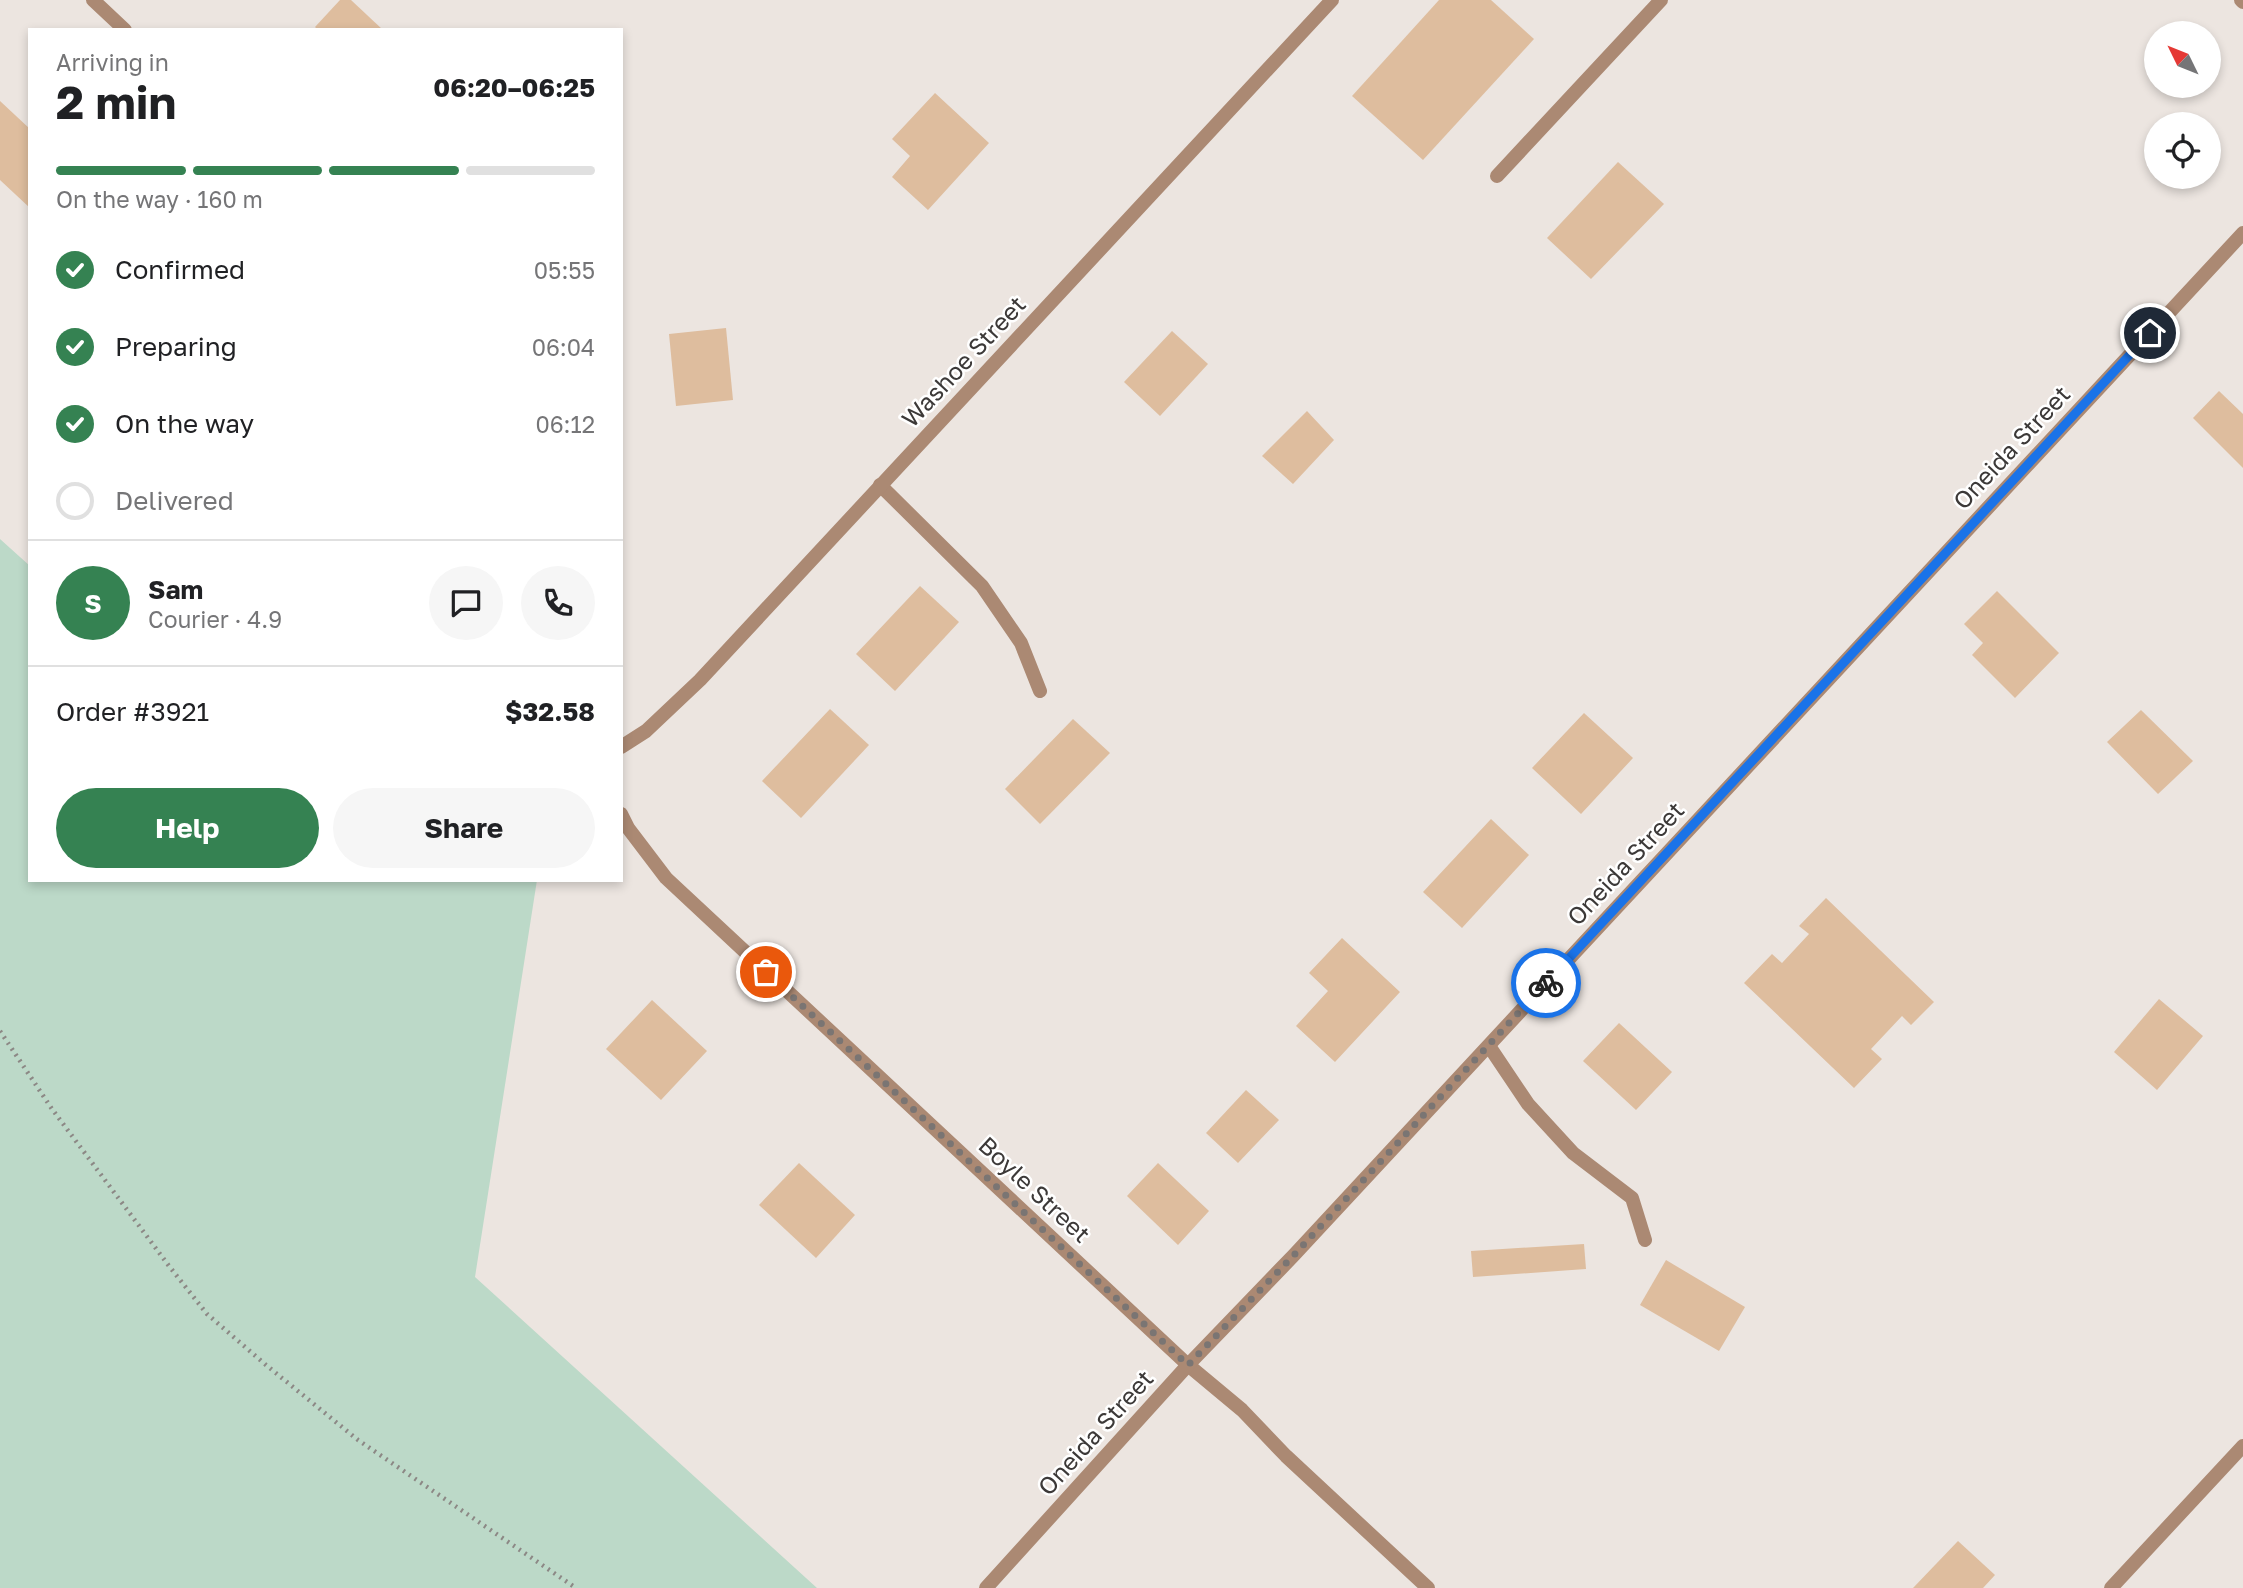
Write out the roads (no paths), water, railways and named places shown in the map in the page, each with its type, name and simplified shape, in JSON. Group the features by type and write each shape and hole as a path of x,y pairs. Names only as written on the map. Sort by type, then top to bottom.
{"street":[{"path":"93,0 123,28"},
{"name":"Washoe Street","path":"623,746 646,731 700,680 1332,0"},
{"path":"1497,176 1661,0"},
{"name":"Oneida Street","path":"986,1588 1188,1365 1489,1046 2243,233"},
{"path":"880,485 982,586 1021,643 1040,691"},
{"name":"Boyle Street","path":"623,818 666,878 1188,1365 1242,1410 1286,1456 1428,1588"},
{"path":"1489,1046 1528,1104 1573,1153 1632,1198 1645,1240"},
{"path":"2110,1588 2243,1446"}]}
